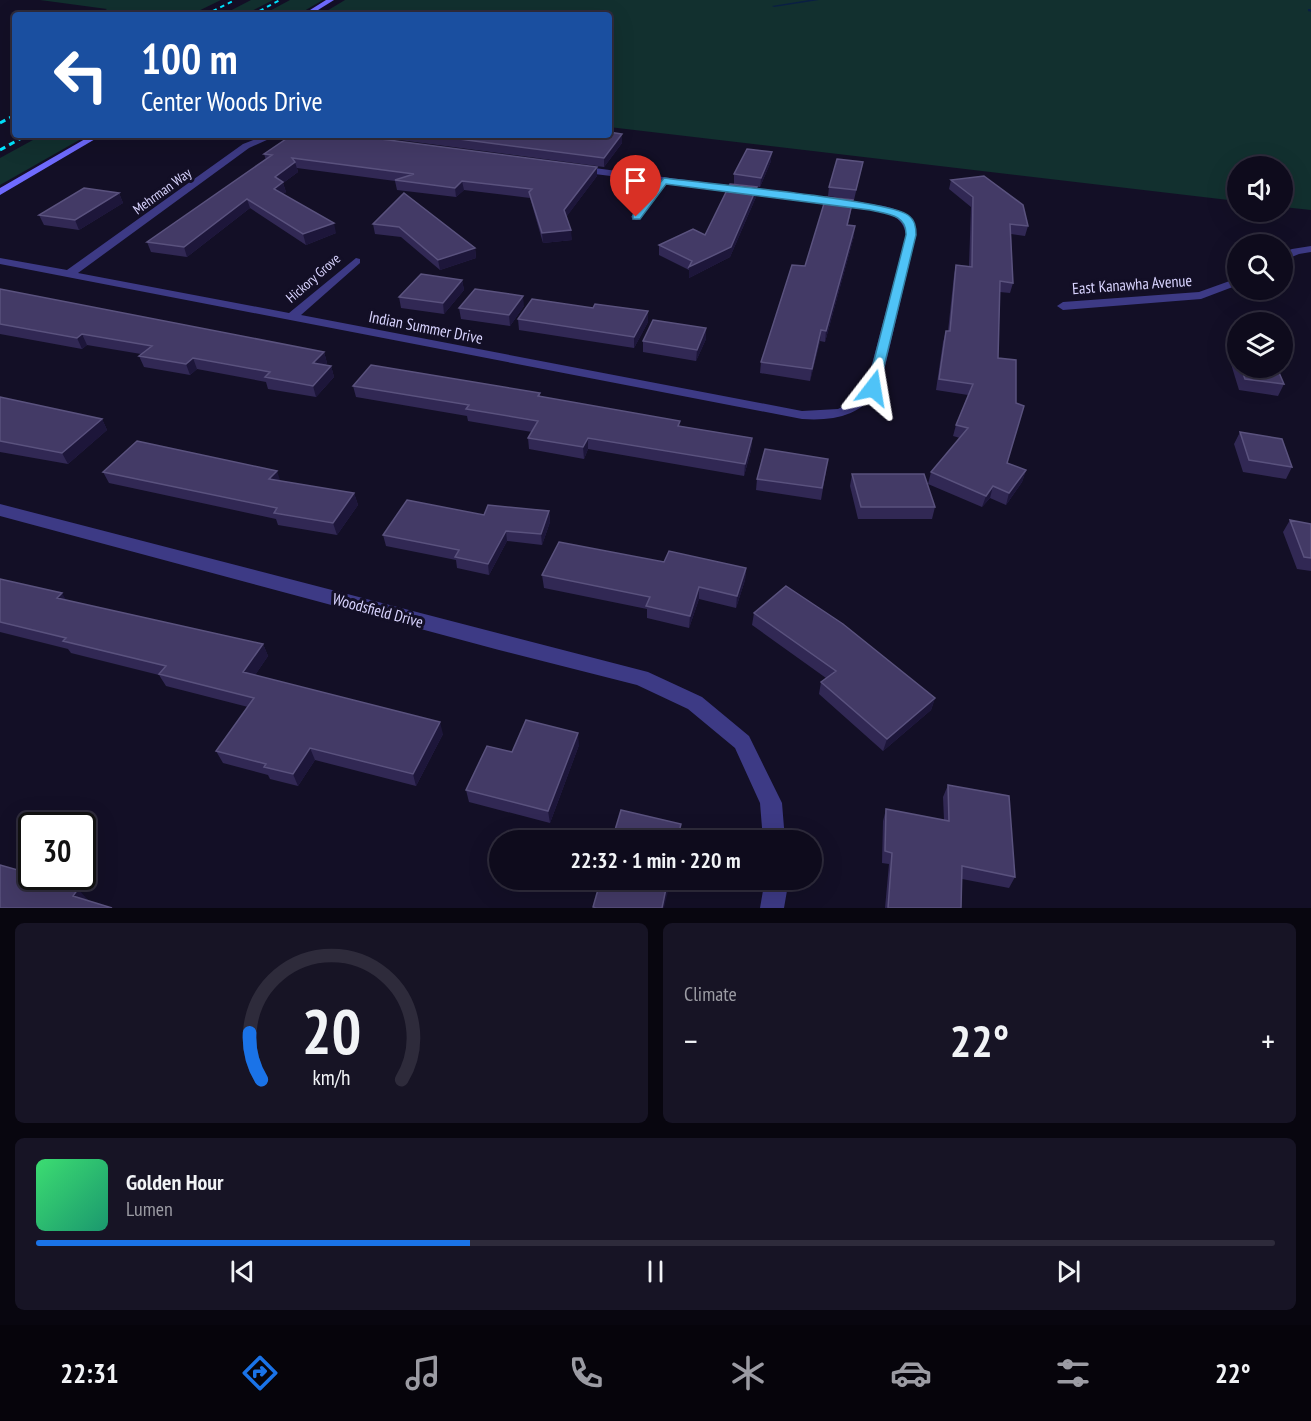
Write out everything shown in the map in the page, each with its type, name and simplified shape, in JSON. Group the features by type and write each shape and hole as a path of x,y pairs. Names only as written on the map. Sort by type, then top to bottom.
{"main road":[{"path":"310,12 331,0"},
{"path":"0,192 93,138"}],"street":[{"name":"Mehrman Way","path":"69,274 246,146 266,138"},
{"path":"572,168 664,181 636,217"},
{"name":"Indian Summer Drive","path":"0,261 802,415 825,417 847,413 864,402 873,388 911,235 911,225 903,216 870,207 664,181"},
{"path":"1293,252 1311,249"},
{"name":"Hickory Grove","path":"290,318 356,261"},
{"name":"East Kanawha Avenue","path":"1063,306 1201,295 1227,285"},
{"name":"Woodsfield Drive","path":"0,510 499,643 641,678 695,703 742,742 771,803 773,830"},
{"path":"772,908 775,890"}],"green space":[{"path":"40,0 221,0 196,12 102,12 107,9"},
{"path":"251,0 273,0 250,12 228,12"},
{"path":"290,0 323,0 302,12 268,12"},
{"path":"345,0 1311,0 1311,210 1293,208 1293,156 1227,156 1227,200 612,127 612,12 325,12"},
{"path":"37,138 83,138 0,185 0,158"}],"building":[{"path":"612,132 622,134 604,158 452,138 612,138"},
{"path":"288,138 373,138 597,167 564,210 571,230 542,233 529,192 532,189 462,181 455,188 395,180 414,174 292,158 295,162 275,177 283,182 274,189 334,223 303,234 247,199 184,247 147,242 272,155 264,154"},
{"path":"747,149 772,152 761,178 734,174"},
{"path":"837,159 863,162 856,190 829,187"},
{"path":"984,176 1023,205 1028,226 1010,224 1013,283 1000,281 998,358 1016,360 1016,403 1024,406 1007,463 1026,470 1009,493 993,486 986,496 931,472 968,428 956,425 973,384 939,379 946,331 950,331 956,265 972,267 973,197 951,180"},
{"path":"730,184 757,187 731,247 689,267 692,261 659,245 693,229 705,235"},
{"path":"84,188 119,193 75,220 39,215"},
{"path":"404,193 475,248 438,260 399,227 373,224"},
{"path":"826,197 853,200 847,225 855,226 826,331 821,330 812,369 761,362 792,265 805,266"},
{"path":"421,274 462,280 443,303 399,297"},
{"path":"0,289 324,352 313,363 331,366 313,386 265,377 270,372 193,358 186,364 139,356 152,346 82,334 77,338 0,324"},
{"path":"475,289 523,296 509,315 459,308"},
{"path":"532,299 593,308 595,304 648,311 634,337 518,319"},
{"path":"653,320 706,328 697,350 643,341"},
{"path":"371,365 540,393 538,396 680,421 678,426 752,438 745,464 588,438 583,447 528,438 538,421 466,409 469,405 353,386"},
{"path":"1281,378 1284,384 1245,379"},
{"path":"0,397 102,419 62,453 0,441"},
{"path":"1240,432 1282,439 1292,467 1249,460"},
{"path":"137,441 277,471 269,479 354,493 333,523 274,513 277,508 103,472"},
{"path":"765,449 828,459 822,488 757,479"},
{"path":"852,474 924,474 935,507 861,507"},
{"path":"407,500 484,515 488,505 549,511 541,534 506,531 488,564 455,557 459,550 383,535"},
{"path":"1290,520 1311,524 1311,558 1304,557"},
{"path":"559,542 664,562 669,551 746,568 737,596 699,587 690,616 646,606 650,597 542,575"},
{"path":"0,579 62,593 57,598 263,644 243,672 440,722 413,774 310,748 293,774 264,767 266,764 216,751 254,698 159,674 166,666 63,641 66,638 0,622"},
{"path":"786,586 843,624 935,698 887,739 821,682 836,671 754,613"},
{"path":"526,720 578,733 548,811 466,790 487,746 512,752"},
{"path":"948,785 1009,796 1015,877 962,866 961,908 888,908 892,853 885,851 886,809 949,821"},
{"path":"621,810 681,824 680,830 615,830"},
{"path":"0,865 18,870 18,890 77,890 73,896 112,908 0,908"},
{"path":"598,890 666,890 662,908 593,907"}],"waterway":[{"path":"774,6 817,0"},
{"path":"1311,10 1309,10 1311,11"}],"railway":[{"path":"211,12 235,0"},
{"path":"258,12 280,0"},
{"path":"0,123 12,117"},
{"path":"0,150 22,138"}],"route":[{"path":"636,217 664,181 870,207 888,210 903,216 911,225 911,235 873,388"}]}
